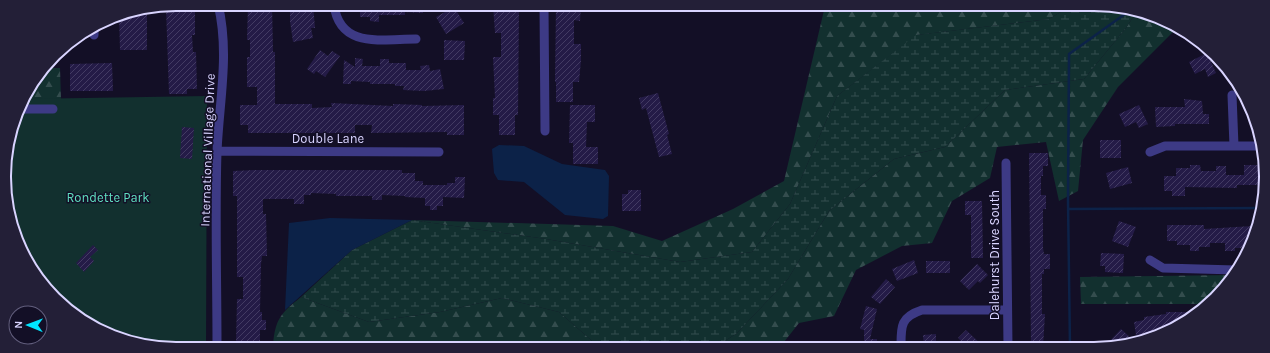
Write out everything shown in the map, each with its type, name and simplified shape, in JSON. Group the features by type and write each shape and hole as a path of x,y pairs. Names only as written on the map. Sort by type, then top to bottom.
{"street":[{"name":"International Village Drive","path":"216,342 217,150 223,93 223,25 220,11"},
{"path":"336,11 338,21 346,31 357,37 366,39 416,39"},
{"path":"544,11 545,131"},
{"path":"1232,95 1234,146"},
{"path":"26,108 53,109"},
{"path":"1150,152 1165,146 1256,146"},
{"name":"Double Lane","path":"217,150 439,152"},
{"name":"Dalehurst Drive South","path":"1006,163 1008,342"},
{"path":"1150,260 1163,268 1230,270"},
{"path":"901,342 901,330 904,321 911,313 922,310 1007,310"}],"green space":[{"path":"824,11 1062,11 1049,19 917,35 837,96 790,204 752,252 680,262 546,239 412,220 613,226 662,241 733,209 784,181"},
{"path":"1062,11 1104,11 1134,16 1126,28 1084,79 1005,90 945,147 894,159 829,211 788,279 736,334 723,342 593,342 559,312 502,298 440,312 369,322 301,297 352,250 412,220 546,239 680,262 752,252 790,204 837,96 916,35 1049,19"},
{"path":"1134,16 1147,20 1174,32 1118,87 1083,140 1078,191 1059,201 1046,142 997,147 990,178 952,201 932,243 902,246 856,270 834,316 799,323 784,342 723,342 736,334 788,279 829,211 894,159 945,147 1005,90 1084,79 1126,28"},
{"path":"51,68 60,68 61,99 30,99"},
{"name":"Rondette Park","path":"207,96 206,342 155,341 123,333 103,325 67,301 45,277 28,250 20,230 14,209 11,187 11,166 14,144 20,123 30,99"},
{"path":"1226,275 1211,294 1199,304 1081,304 1080,277"},
{"path":"301,297 369,322 440,312 502,298 559,312 593,342 273,342 277,323 288,308"}],"water":[{"path":"499,145 524,146 562,164 605,170 609,176 608,216 603,219 565,215 524,182 498,180 494,173 492,149"},
{"path":"330,218 412,220 352,250 285,310 289,223"}],"building":[{"path":"166,11 195,11 195,35 192,35 193,52 196,52 197,89 187,89 187,94 169,94"},
{"path":"248,11 272,11 273,52 275,52 275,104 312,104 312,108 332,107 331,103 393,106 393,104 422,106 464,105 464,135 447,135 447,132 371,133 372,125 355,125 355,133 248,133 248,125 240,125 240,105 257,105 257,87 247,87 247,57 250,57 250,40 247,40"},
{"path":"290,11 314,11 315,28 311,28 313,38 293,42"},
{"path":"360,11 423,11 423,13 405,12 405,15 379,15 379,22 370,21 370,17 360,17"},
{"path":"447,11 456,11 464,23 446,34 436,17"},
{"path":"493,11 519,11 518,115 515,115 515,135 499,135 499,115 493,115 493,98 495,98 493,57 501,57 501,33 495,33"},
{"path":"556,11 581,11 580,21 574,20 574,44 581,44 581,60 579,82 573,82 573,102 556,102"},
{"path":"147,13 147,50 120,50 119,22"},
{"path":"444,40 465,41 464,60 444,60"},
{"path":"320,50 328,56 332,51 340,56 325,77 316,71 314,74 307,69"},
{"path":"1205,54 1209,57 1216,73 1208,77 1205,69 1195,74 1189,62"},
{"path":"355,58 363,59 362,66 380,66 380,59 389,59 389,63 406,63 406,70 421,70 420,66 429,65 430,71 440,69 444,89 424,91 403,90 404,86 395,86 395,84 370,84 370,82 351,81 351,84 343,84 344,60 355,67"},
{"path":"112,63 113,91 70,91 70,64"},
{"path":"658,93 669,134 667,135 672,154 659,157 646,108 642,110 639,98"},
{"path":"1184,99 1202,101 1203,114 1209,114 1209,124 1175,124 1175,126 1156,127 1155,107 1185,107"},
{"path":"570,105 595,105 595,122 587,122 586,147 598,147 598,164 573,164 573,143 569,143"},
{"path":"1139,105 1148,124 1139,128 1136,122 1125,127 1119,114"},
{"path":"182,127 194,128 192,159 180,158"},
{"path":"1100,140 1121,140 1121,158 1100,158"},
{"path":"1029,153 1048,153 1048,166 1043,166 1043,176 1041,176 1041,195 1046,195 1046,209 1043,209 1043,248 1044,254 1050,254 1050,269 1044,269 1044,274 1042,274 1042,314 1045,314 1043,342 1031,342"},
{"path":"1190,165 1200,165 1201,171 1216,171 1216,166 1226,166 1226,175 1244,175 1244,165 1259,165 1259,185 1237,185 1237,188 1185,187 1185,196 1172,196 1172,191 1164,191 1164,176 1176,176 1176,168 1190,168"},
{"path":"1128,167 1132,183 1110,189 1106,173"},
{"path":"402,170 402,173 415,173 415,181 423,181 423,185 447,185 447,183 455,183 455,177 465,177 464,198 443,197 443,206 437,206 437,210 430,210 430,206 425,206 425,198 405,196 382,195 382,200 372,200 372,196 336,196 336,194 311,193 311,195 304,195 304,204 294,204 294,199 263,199 263,214 266,214 267,256 262,256 261,264 260,312 262,312 262,320 266,320 266,330 260,330 260,342 236,342 237,299 243,299 243,277 237,277 237,196 233,196 233,171"},
{"path":"628,190 641,190 641,211 622,211 622,194 628,194"},
{"path":"965,201 982,201 983,258 971,258 971,215 965,215"},
{"path":"1119,221 1136,227 1128,247 1112,241"},
{"path":"1167,225 1204,225 1204,229 1251,226 1243,248 1235,248 1235,251 1225,251 1225,243 1210,243 1210,247 1199,247 1199,251 1190,251 1190,245 1177,245 1177,241 1167,241"},
{"path":"93,245 98,250 90,257 94,261 84,272 76,263"},
{"path":"1101,253 1124,254 1123,273 1105,272 1105,266 1100,266"},
{"path":"914,260 918,273 897,281 892,269"},
{"path":"926,261 950,261 950,273 926,273"},
{"path":"977,264 988,275 980,283 978,281 969,290 960,281"},
{"path":"886,279 895,287 880,304 871,297"},
{"path":"866,306 877,309 870,339 877,339 877,342 864,342 864,330 860,329"},
{"path":"1166,312 1188,312 1167,325 1160,326 1160,328 1147,333 1136,335 1134,322 1144,320 1144,317 1166,314"},
{"path":"1121,329 1131,338 1126,339 1109,342"},
{"path":"966,330 979,342 962,342 958,338"},
{"path":"936,334 936,342 924,342 923,335"}],"waterway":[{"path":"1070,342 1068,201 1069,54 1125,14"},
{"path":"1068,209 1256,208"}]}
